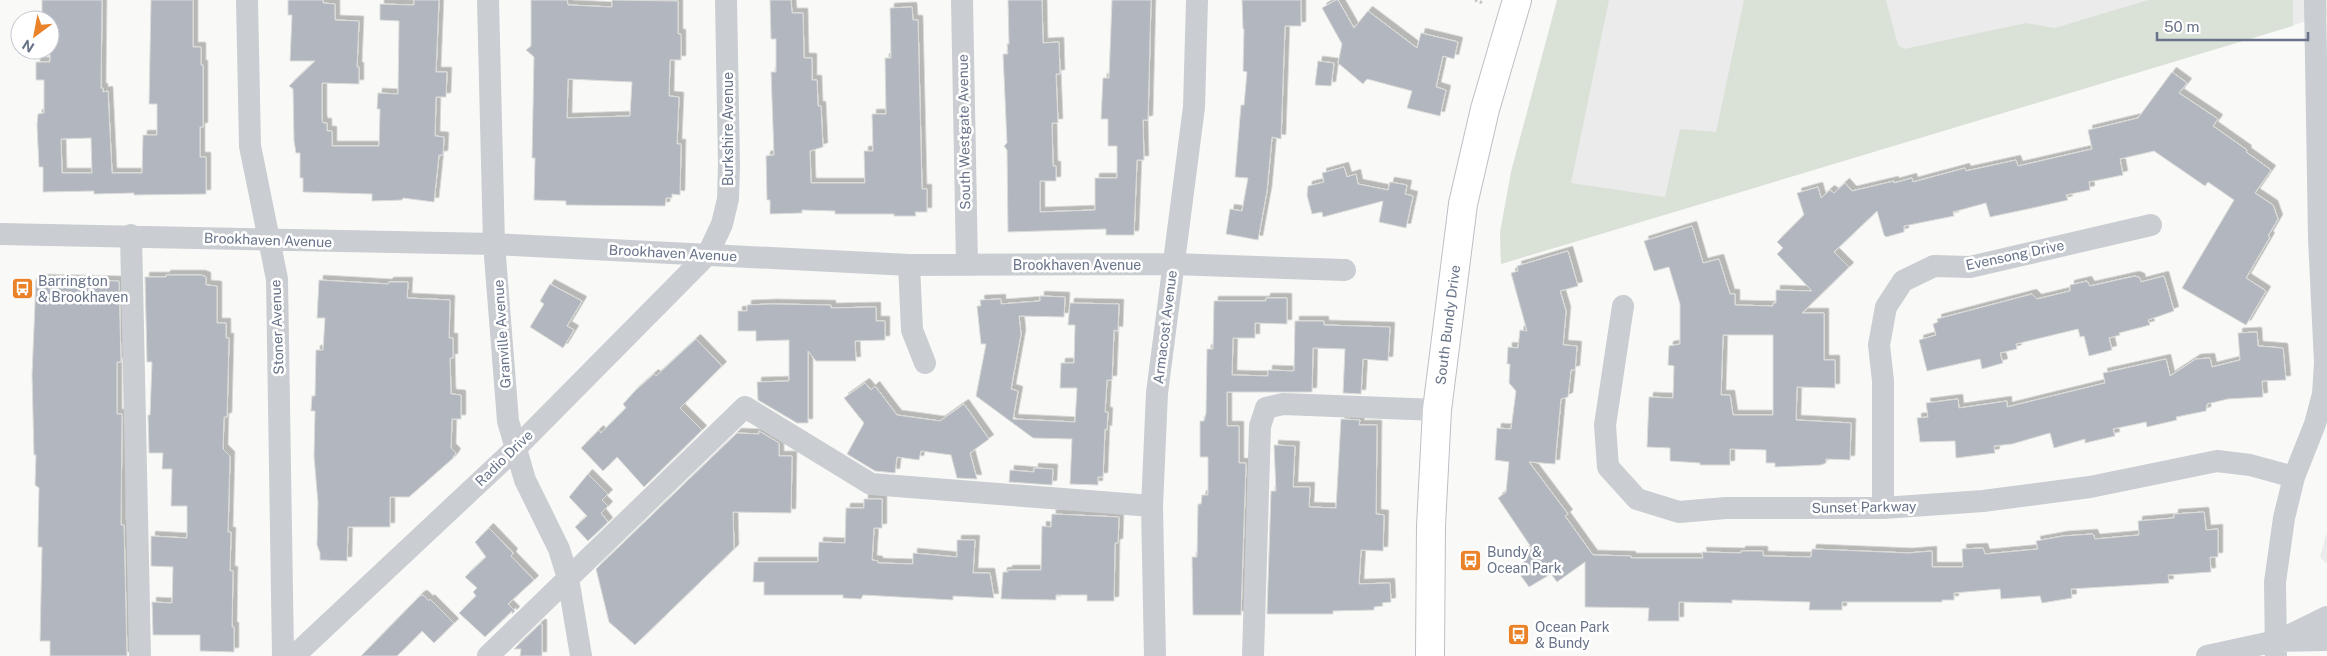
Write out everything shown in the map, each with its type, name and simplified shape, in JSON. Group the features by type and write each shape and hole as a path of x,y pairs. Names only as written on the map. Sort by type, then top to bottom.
{"main road":[{"name":"South Bundy Drive","path":"1430,656 1431,526 1438,410 1463,204 1485,109 1517,0"}],"street":[{"name":"Stoner Avenue","path":"247,0 250,146 277,279 283,656"},
{"name":"Granville Avenue","path":"488,0 494,244 508,421 525,480 559,549 568,578 581,656"},
{"name":"Burkshire Avenue","path":"708,254 722,224 728,199 726,0"},
{"name":"South Westgate Avenue","path":"962,0 967,265"},
{"name":"Armacost Avenue","path":"1155,656 1152,506 1157,393 1194,107 1196,0"},
{"path":"2276,649 2276,582 2284,518 2294,477 2325,394 2321,43 2315,0"},
{"name":"Evensong Drive","path":"1883,508 1883,382 1879,344 1886,308 1903,281 1934,266 1970,268 2151,225"},
{"name":"Brookhaven Avenue","path":"0,234 131,235 269,241 494,244 909,265 1173,264 1346,270"},
{"path":"131,235 140,656"},
{"name":"Radio Drive","path":"294,656 515,449 708,254"},
{"path":"909,265 912,330 925,363"},
{"name":"Sunset Parkway","path":"1624,306 1605,425 1608,467 1637,499 1679,512 1726,508 1883,508 1983,501 2090,487 2216,461 2250,465 2294,477"},
{"path":"1253,656 1260,426 1266,408 1283,404 1438,410"},
{"path":"488,656 745,406 871,484 1152,506"},
{"path":"2276,649 2327,617"},
{"path":"2207,656 2276,649 2327,640"}],"path":[{"path":"1475,0 1484,3"}],"shaded area":[{"path":"1557,0 2327,0 2327,15 1501,264 1500,233 1511,172"},
{"path":"1557,0 1609,0 1571,183 1665,197 1680,129 1716,132 1744,0 1886,0 1898,45 1904,49 2026,23 2055,28 2148,0 2293,0 2293,26 1501,264 1500,233 1511,172"},
{"path":"2327,532 2327,564 2320,557"}],"building":[{"path":"42,0 102,0 101,88 103,88 103,92 108,91 112,173 142,173 143,135 157,135 157,104 149,104 151,0 193,0 193,47 201,47 201,65 203,65 203,127 200,127 200,157 206,157 206,194 134,195 134,193 94,194 94,191 43,192 43,167 39,167 37,125 38,114 44,113 44,80 36,80 36,62 50,62 50,60 60,60 60,10 42,10","holes":["91,138 92,173 62,173 61,139"]},
{"path":"288,0 323,0 323,3 335,4 335,20 359,21 357,67 359,67 359,84 322,83 322,120 323,123 327,123 327,131 332,131 332,146 379,146 380,109 377,109 378,93 398,94 399,21 380,20 380,4 414,5 414,0 439,0 436,72 447,72 446,97 436,97 435,136 444,137 443,155 439,155 434,202 403,198 402,200 372,201 372,194 303,192 303,178 300,178 300,153 296,153 294,141 293,89 289,86 315,61 290,61 292,15 288,15"},
{"path":"531,0 567,0 568,5 612,7 612,0 678,1 678,34 681,34 681,60 670,60 669,96 679,97 677,144 681,144 680,195 672,194 672,198 666,198 665,206 566,205 566,201 534,200 535,158 532,158 534,57 526,50 531,46","holes":["568,79 632,82 630,116 567,118"]},
{"path":"770,0 791,0 792,13 803,13 804,58 812,58 812,80 817,80 818,106 821,106 823,147 810,151 811,183 865,183 864,151 873,151 872,114 886,114 885,58 891,58 890,8 912,7 913,20 918,20 922,189 927,189 927,212 915,212 916,216 835,214 835,211 802,210 802,213 770,214 770,200 767,200 766,156 774,155 771,72 776,72 776,39 771,39"},
{"path":"1008,0 1042,0 1043,43 1059,42 1060,74 1056,74 1058,123 1052,123 1053,166 1056,166 1056,181 1040,181 1040,212 1095,210 1095,178 1117,178 1117,146 1108,146 1108,119 1101,119 1103,78 1109,78 1112,0 1151,0 1148,120 1143,120 1144,160 1137,160 1134,235 1106,235 1106,229 1008,232 1007,150 1004,146 1007,143 1003,54 1008,54 1007,44 1009,44"},
{"path":"1242,0 1301,0 1301,26 1285,26 1281,139 1272,137 1267,191 1258,240 1226,234 1230,209 1242,211 1248,178 1235,177 1241,105 1244,105 1247,72 1243,71 1244,29"},
{"path":"1338,0 1354,28 1368,11 1417,48 1421,33 1458,42 1454,59 1443,56 1436,87 1446,90 1440,116 1407,108 1412,91 1367,79 1363,84 1338,63 1342,44 1322,8"},
{"path":"1318,61 1334,63 1331,86 1315,85"},
{"path":"2172,72 2187,83 2179,93 2218,119 2213,126 2271,170 2255,193 2273,205 2278,219 2268,236 2270,237 2246,278 2266,291 2246,325 2182,288 2234,200 2208,182 2205,186 2154,151 2120,159 2123,175 2089,182 2090,190 2066,195 2068,200 2037,207 1990,217 1986,203 1953,212 1954,216 1904,226 1904,232 1886,237 1877,211 1834,252 1849,267 1802,313 1824,313 1824,360 1835,360 1835,388 1797,387 1796,420 1851,423 1850,460 1826,459 1826,463 1821,465 1775,467 1775,463 1766,463 1766,450 1730,449 1730,465 1700,465 1700,463 1670,461 1670,448 1647,447 1649,397 1673,398 1674,366 1668,365 1669,346 1680,344 1680,304 1669,267 1654,271 1644,241 1692,226 1703,263 1719,259 1730,294 1735,294 1735,305 1773,306 1773,303 1776,303 1776,290 1812,291 1777,254 1783,248 1777,242 1804,215 1797,193 1818,187 1821,198 1830,190 1834,193 1845,183 1852,191 1912,178 1913,182 1965,168 1966,171 2016,160 2018,166 2092,149 2088,130 2138,118","holes":["1723,335 1773,335 1773,415 1733,415 1730,395 1721,395"]},
{"path":"1344,167 1347,177 1356,174 1358,184 1388,190 1390,182 1407,185 1405,194 1413,196 1406,228 1379,222 1383,201 1323,217 1322,212 1312,214 1307,195 1308,186 1324,182 1322,173"},
{"path":"1568,251 1578,286 1560,291 1566,311 1563,345 1577,346 1575,370 1571,370 1568,397 1561,399 1555,464 1529,462 1568,514 1565,516 1593,555 1631,556 1631,558 1703,558 1702,552 1741,553 1741,551 1763,551 1763,556 1811,557 1812,549 1908,553 1932,551 1932,567 1963,567 1962,549 1983,548 1985,554 2038,549 2036,541 2063,536 2093,534 2095,539 2139,535 2138,521 2174,518 2174,514 2204,512 2206,530 2218,529 2218,557 2210,557 2211,572 2168,575 2169,583 2071,589 2072,598 2042,603 2040,596 2001,599 2000,589 1954,593 1954,600 1942,600 1942,602 1842,602 1842,610 1809,610 1810,602 1732,600 1732,603 1679,602 1679,621 1648,621 1649,608 1585,607 1585,562 1557,582 1551,574 1529,587 1518,572 1526,566 1519,555 1531,547 1498,498 1506,492 1509,462 1495,460 1497,428 1511,429 1516,391 1509,383 1510,364 1507,364 1508,347 1518,348 1520,330 1527,331 1511,273 1518,271 1517,266"},
{"path":"166,275 201,275 206,277 206,285 217,286 217,323 226,323 226,338 229,338 227,417 224,417 223,449 230,456 228,532 231,532 230,571 233,571 232,627 234,627 234,652 200,651 200,635 153,635 152,602 172,603 173,567 151,566 151,536 187,538 187,506 171,506 172,469 162,469 163,453 149,453 148,415 150,415 152,362 147,362 145,277 166,277"},
{"path":"2135,276 2140,278 2141,282 2164,276 2174,311 2148,320 2150,325 2119,333 2120,335 2109,338 2112,350 2089,356 2084,336 2080,337 2078,329 2016,344 2017,349 2000,353 2003,363 1982,369 1980,359 1927,371 1919,340 1936,335 1933,324 1938,322 1937,319 2032,294 2037,299 2070,291 2070,285 2087,281 2090,286"},
{"path":"36,279 119,281 121,362 117,362 117,414 122,414 121,525 124,525 127,656 50,656 50,641 40,641 42,547 38,547 39,488 35,485 36,455 34,455 32,375"},
{"path":"319,280 388,284 389,282 408,282 407,298 450,300 449,338 453,338 453,358 450,358 451,394 461,395 461,419 452,419 451,448 456,453 452,459 409,497 390,497 390,527 348,527 347,561 320,560 317,545 318,503 314,456 315,411 311,411 312,396 315,396 316,350 323,350 325,318 317,318"},
{"path":"550,284 582,301 567,326 574,330 563,348 530,327 544,304 540,301"},
{"path":"1040,296 1065,297 1064,317 1019,316 1021,334 1011,389 1018,391 1013,419 1075,422 1077,388 1060,388 1061,363 1074,363 1075,325 1068,325 1070,303 1119,304 1118,331 1114,330 1112,380 1107,380 1105,412 1108,412 1107,430 1105,429 1103,477 1098,477 1098,485 1070,484 1072,439 1033,438 976,396 986,344 981,344 977,306 981,306 980,300 1001,299 1001,304 1040,301"},
{"path":"1266,298 1287,298 1287,324 1255,323 1255,338 1233,338 1232,375 1268,376 1268,370 1294,371 1295,321 1324,321 1324,325 1390,327 1388,361 1363,359 1361,394 1343,393 1345,349 1313,348 1312,392 1227,392 1227,426 1239,426 1239,463 1246,463 1241,615 1193,615 1192,557 1197,557 1198,504 1201,504 1202,495 1208,495 1208,457 1200,457 1200,421 1204,421 1206,413 1207,349 1213,349 1214,301 1266,301"},
{"path":"747,305 831,305 831,308 876,307 876,321 885,321 885,340 855,341 856,361 816,361 808,351 808,423 797,423 758,400 757,382 789,381 789,340 756,341 756,331 738,331 738,311 747,311"},
{"path":"2257,332 2258,346 2283,348 2286,380 2262,381 2263,397 2228,399 2207,404 2206,411 2176,417 2177,420 2147,427 2146,422 2113,429 2115,436 2085,443 2085,439 2054,448 2050,433 2012,444 1994,446 1995,453 1956,458 1955,441 1920,442 1917,418 1928,417 1926,403 1958,399 1959,408 2007,401 2007,407 2105,383 2103,373 2166,359 2170,376 2196,359 2210,358 2212,367 2240,360 2238,333"},
{"path":"696,339 722,366 680,408 702,430 644,487 617,457 603,471 581,448 599,430 601,433 626,408 623,404 636,390 654,374 656,376"},
{"path":"865,383 871,390 875,386 897,415 940,421 964,404 989,439 970,453 977,479 957,478 951,455 921,451 919,460 897,457 895,473 875,471 847,454 864,423 844,398"},
{"path":"1341,419 1360,420 1359,425 1377,425 1376,514 1384,515 1383,551 1361,550 1359,584 1390,583 1391,602 1382,603 1383,606 1374,607 1374,610 1333,611 1333,614 1267,614 1271,491 1276,491 1274,445 1295,446 1293,487 1310,487 1309,507 1336,508"},
{"path":"759,431 779,443 779,456 792,456 791,513 733,512 734,549 635,645 609,622 596,569 737,433 759,434"},
{"path":"1034,468 1053,469 1052,485 1009,482 1010,470 1034,472"},
{"path":"588,474 608,494 602,500 608,506 601,513 608,522 588,541 575,527 587,516 569,497"},
{"path":"864,499 882,499 882,528 874,528 872,560 878,561 878,563 913,564 913,553 957,557 957,540 975,540 973,573 990,573 994,598 953,596 953,600 863,595 861,599 843,598 843,595 764,595 764,582 753,582 754,562 818,562 819,542 845,543 846,508 864,508"},
{"path":"1052,514 1119,517 1118,543 1115,543 1114,601 1087,601 1087,595 1056,595 1056,600 1001,599 1003,572 1008,572 1008,570 1041,570 1042,526 1051,527"},
{"path":"489,528 513,553 511,556 534,580 508,604 515,611 512,614 512,611 485,637 459,613 476,596 473,592 477,588 465,577 486,557 475,542"},
{"path":"423,595 429,601 430,599 454,623 434,643 422,631 397,656 361,656 420,596"},
{"path":"542,624 542,656 520,656 521,649 514,649"}],"place":[{"name":"Barrington & Brookhaven","path":"22,289"},
{"name":"Bundy & Ocean Park","path":"1471,560"},
{"name":"Ocean Park & Bundy","path":"1519,635"}]}
